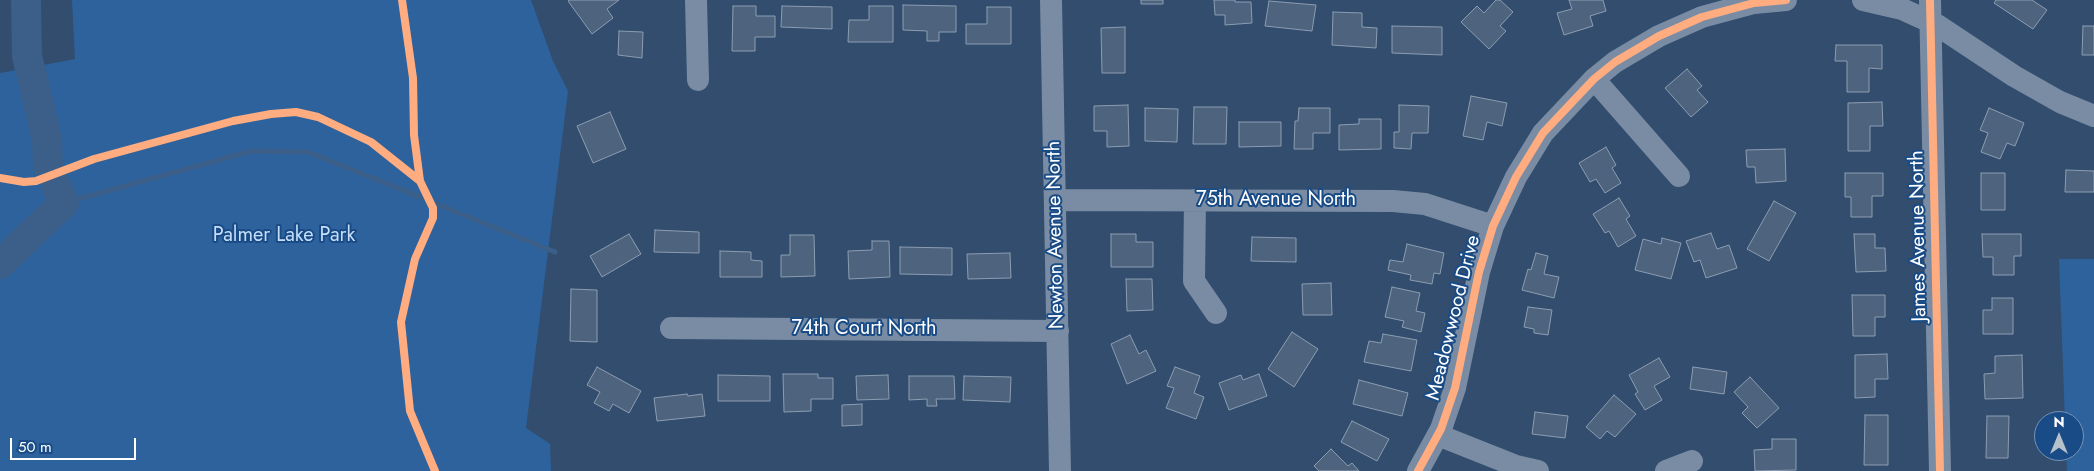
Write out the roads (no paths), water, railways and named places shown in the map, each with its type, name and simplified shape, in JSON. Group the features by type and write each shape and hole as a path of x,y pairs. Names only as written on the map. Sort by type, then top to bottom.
{"street":[{"path":"696,0 698,80"},
{"name":"Newton Avenue North","path":"1051,0 1060,471"},
{"name":"Meadowwood Drive","path":"1418,471 1438,436 1455,388 1479,272 1493,226 1516,177 1543,133 1594,79 1615,62 1704,8 1786,0"},
{"path":"1863,0 1902,9 1931,11 2014,76 2060,102 2094,116"},
{"name":"James Avenue North","path":"1931,11 1940,471"},
{"path":"1594,79 1679,176"},
{"name":"75th Avenue North","path":"1054,200 1393,201 1425,204 1493,226"},
{"path":"1195,200 1194,281 1216,313"},
{"name":"74th Court North","path":"670,328 1058,331"},
{"path":"1438,436 1516,466 1538,471"},
{"path":"1666,471 1692,461"}],"waterway":[{"path":"26,0 27,56 47,139 48,166"},
{"path":"64,203 251,151 308,152 425,199"},
{"path":"0,264 64,203 56,185"},
{"path":"434,203 555,252"}],"park label":[{"name":"Palmer Lake Park","path":"284,236"}]}
